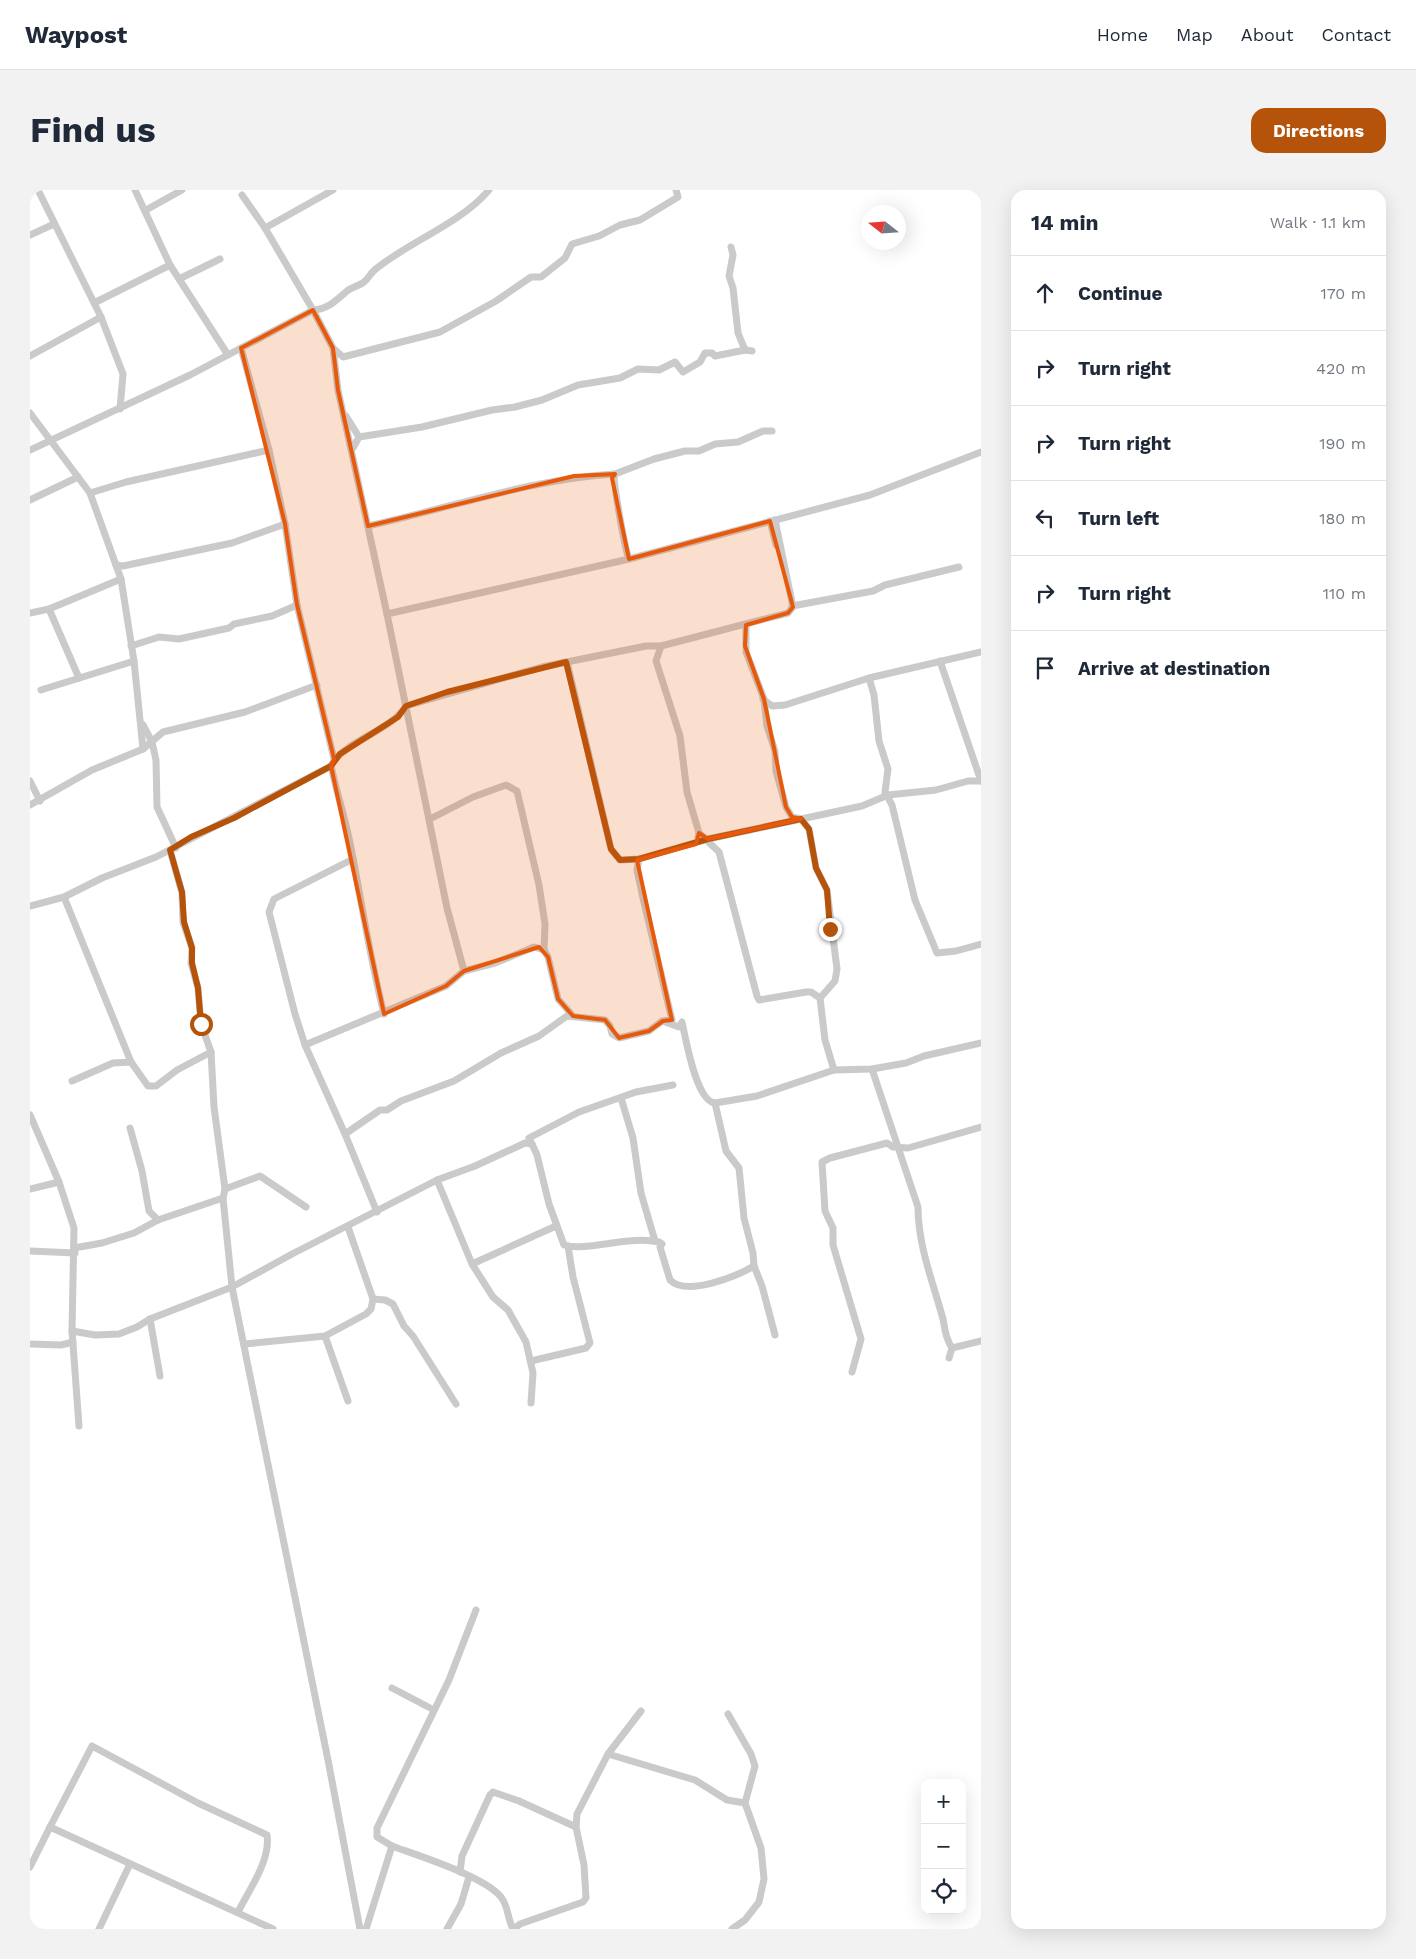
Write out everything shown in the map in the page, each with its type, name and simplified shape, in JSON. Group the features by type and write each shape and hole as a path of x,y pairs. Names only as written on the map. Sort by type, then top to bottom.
{"street":[{"path":"38,190 66,252 101,317 123,374 120,408"},
{"path":"135,190 170,264 181,278 228,355"},
{"path":"146,210 182,190"},
{"path":"266,228 333,190"},
{"path":"30,450 228,355 313,310 324,309 339,300 347,291 364,282 376,268 397,252 427,237 489,190"},
{"path":"242,195 266,228 333,348 343,357 440,332 496,301 531,277 541,277 565,258 572,244 599,236 620,225 640,220 664,207 678,197 676,190"},
{"path":"30,235 54,224"},
{"path":"359,437 422,427 492,410 514,407 542,400 578,384 620,378 638,369 659,370 675,362 683,372 700,362 705,353 712,353 716,356 744,348 738,333 733,288 729,276 733,255 731,247"},
{"path":"181,278 220,259"},
{"path":"94,303 170,264"},
{"path":"30,356 101,317"},
{"path":"241,348 285,524 297,605 334,759"},
{"path":"333,348 338,390 387,614 447,908 464,971"},
{"path":"344,412 359,437"},
{"path":"30,413 90,493 121,579 134,661 142,723 143,749"},
{"path":"368,526 530,485 574,476 615,474 654,459 685,451 699,450 715,444 738,442 763,431 772,430"},
{"path":"350,444 353,448 359,437"},
{"path":"90,493 126,482 268,450"},
{"path":"387,614 629,559 881,492 981,452"},
{"path":"615,474 613,480 619,504 623,542 629,559"},
{"path":"30,500 78,477"},
{"path":"772,521 792,607"},
{"path":"116,566 232,543 285,524"},
{"path":"384,1014 372,968 370,947 353,859 331,766 334,759 398,717 406,706 447,692 566,662 646,646 661,646 788,613 792,607 847,594 873,591 885,585 959,566"},
{"path":"30,613 49,609 121,579"},
{"path":"131,646 160,637 179,639 229,628 234,624 272,616 297,605"},
{"path":"49,609 79,678"},
{"path":"746,625 746,652 760,686 768,733 775,751 776,771 786,807 792,817 801,819 809,829 816,868 827,890 837,969 835,981 820,998"},
{"path":"661,646 656,661 680,736 687,792 699,833 696,844"},
{"path":"763,699 772,706 785,704 869,678 981,652"},
{"path":"41,690 134,661"},
{"path":"566,662 611,849 620,860 639,859 708,839 862,806 887,795 936,790 968,781 981,781 940,661"},
{"path":"869,678 874,696 879,741 888,769 887,795 899,832 915,900 937,953 956,951 981,944"},
{"path":"30,805 92,770 143,749 163,732 245,712 317,685"},
{"path":"142,723 152,742 156,760 157,807 173,849 182,892 184,922 192,948 192,963 198,988 201,1024 211,1052 214,1107 225,1189 223,1198 232,1288 245,1344 360,1929"},
{"path":"30,906 46,900 64,897 102,878 173,849 191,837 234,818 331,766"},
{"path":"30,781 40,801"},
{"path":"430,820 474,797 506,784 517,791 539,885 545,924 544,950 558,999 573,1016"},
{"path":"699,833 708,839 719,852 753,986 760,1000 806,992 811,992 820,998 826,1040 834,1070"},
{"path":"353,859 274,899 270,905 269,912 273,933 305,1045 377,1212"},
{"path":"345,1134 380,1110 454,1081 501,1053 539,1036 567,1016 605,1020 610,1026 612,1034 619,1038 649,1031 662,1021 672,1020 643,898 638,870 639,859"},
{"path":"64,897 131,1062 148,1086 156,1086 177,1070 211,1052"},
{"path":"305,1045 384,1014 446,986 464,971 495,963 534,947 544,950"},
{"path":"662,1021 679,1027 682,1022 697,1081 706,1099 709,1102 715,1103 757,1096 834,1070 872,1069 911,1062 924,1056 981,1042"},
{"path":"72,1081 113,1063 131,1062"},
{"path":"872,1069 918,1207 919,1229 927,1271 943,1320 947,1340 952,1348 949,1358"},
{"path":"673,1085 636,1092 579,1112 529,1138 537,1155 556,1226 564,1245 621,1240 655,1241 662,1244 660,1247 668,1276 677,1285 690,1286 722,1280 740,1274 754,1266"},
{"path":"621,1098 633,1138 641,1193 655,1241"},
{"path":"715,1103 726,1141 726,1151 739,1168 744,1218 753,1253 754,1266 762,1286 775,1335"},
{"path":"30,1115 59,1182 74,1228 72,1331 79,1426"},
{"path":"852,1372 862,1340 833,1244 833,1228 825,1210 822,1162 887,1143 898,1147 914,1147 981,1127"},
{"path":"130,1128 142,1171 149,1211 158,1220"},
{"path":"72,1331 96,1335 120,1334 150,1319 232,1288 292,1254 437,1180 475,1166 518,1144 532,1144"},
{"path":"225,1189 260,1176 306,1207"},
{"path":"437,1180 472,1264 493,1297 508,1310 526,1342 533,1373 531,1402"},
{"path":"30,1189 59,1182"},
{"path":"30,1251 74,1251 134,1233 158,1220 223,1198"},
{"path":"472,1264 556,1226"},
{"path":"245,1344 325,1336 372,1309 374,1299 348,1227"},
{"path":"530,1361 586,1348 590,1343 572,1277 568,1246"},
{"path":"374,1299 385,1300 393,1304 404,1326 413,1336 456,1404"},
{"path":"150,1319 160,1376"},
{"path":"325,1336 348,1401"},
{"path":"952,1348 981,1341"},
{"path":"30,1344 61,1345 73,1342"},
{"path":"476,1610 448,1680 377,1828 377,1837 392,1846 460,1872 496,1891 503,1900 514,1929 520,1924 583,1902 586,1898 584,1864 576,1827 577,1814 608,1754 641,1711"},
{"path":"392,1688 434,1710"},
{"path":"728,1714 751,1754 754,1766 745,1803 761,1848 764,1878 759,1902 745,1920 732,1929"},
{"path":"30,1867 92,1746 190,1799 267,1835 268,1843 262,1864 238,1912"},
{"path":"608,1754 695,1780 727,1800 745,1803"},
{"path":"460,1872 462,1856 493,1792 519,1801 576,1827"},
{"path":"50,1827 273,1929"},
{"path":"366,1929 392,1846"},
{"path":"99,1929 130,1864"},
{"path":"447,1929 461,1904 469,1877"}],"highlighted area":[{"path":"313,310 333,348 338,390 368,526 574,476 615,474 612,478 629,559 770,521 793,607 788,613 746,625 745,646 764,699 786,807 792,817 801,819 708,839 699,833 696,844 637,860 672,1020 663,1021 649,1031 619,1038 605,1020 573,1016 558,999 548,957 539,947 464,971 446,986 384,1014 331,766 334,759 297,605 285,524 241,348"}],"route":[{"path":"201,1024 200,1000 191,957 192,948 190,938 184,929 182,892 170,850 191,837 234,818 331,766 334,759 340,754 398,717 406,706 447,692 490,683 542,667 566,662 582,719 607,824 611,849 616,858 623,861 639,859 708,839 801,819 809,829 818,875 827,890 830,929"}]}
